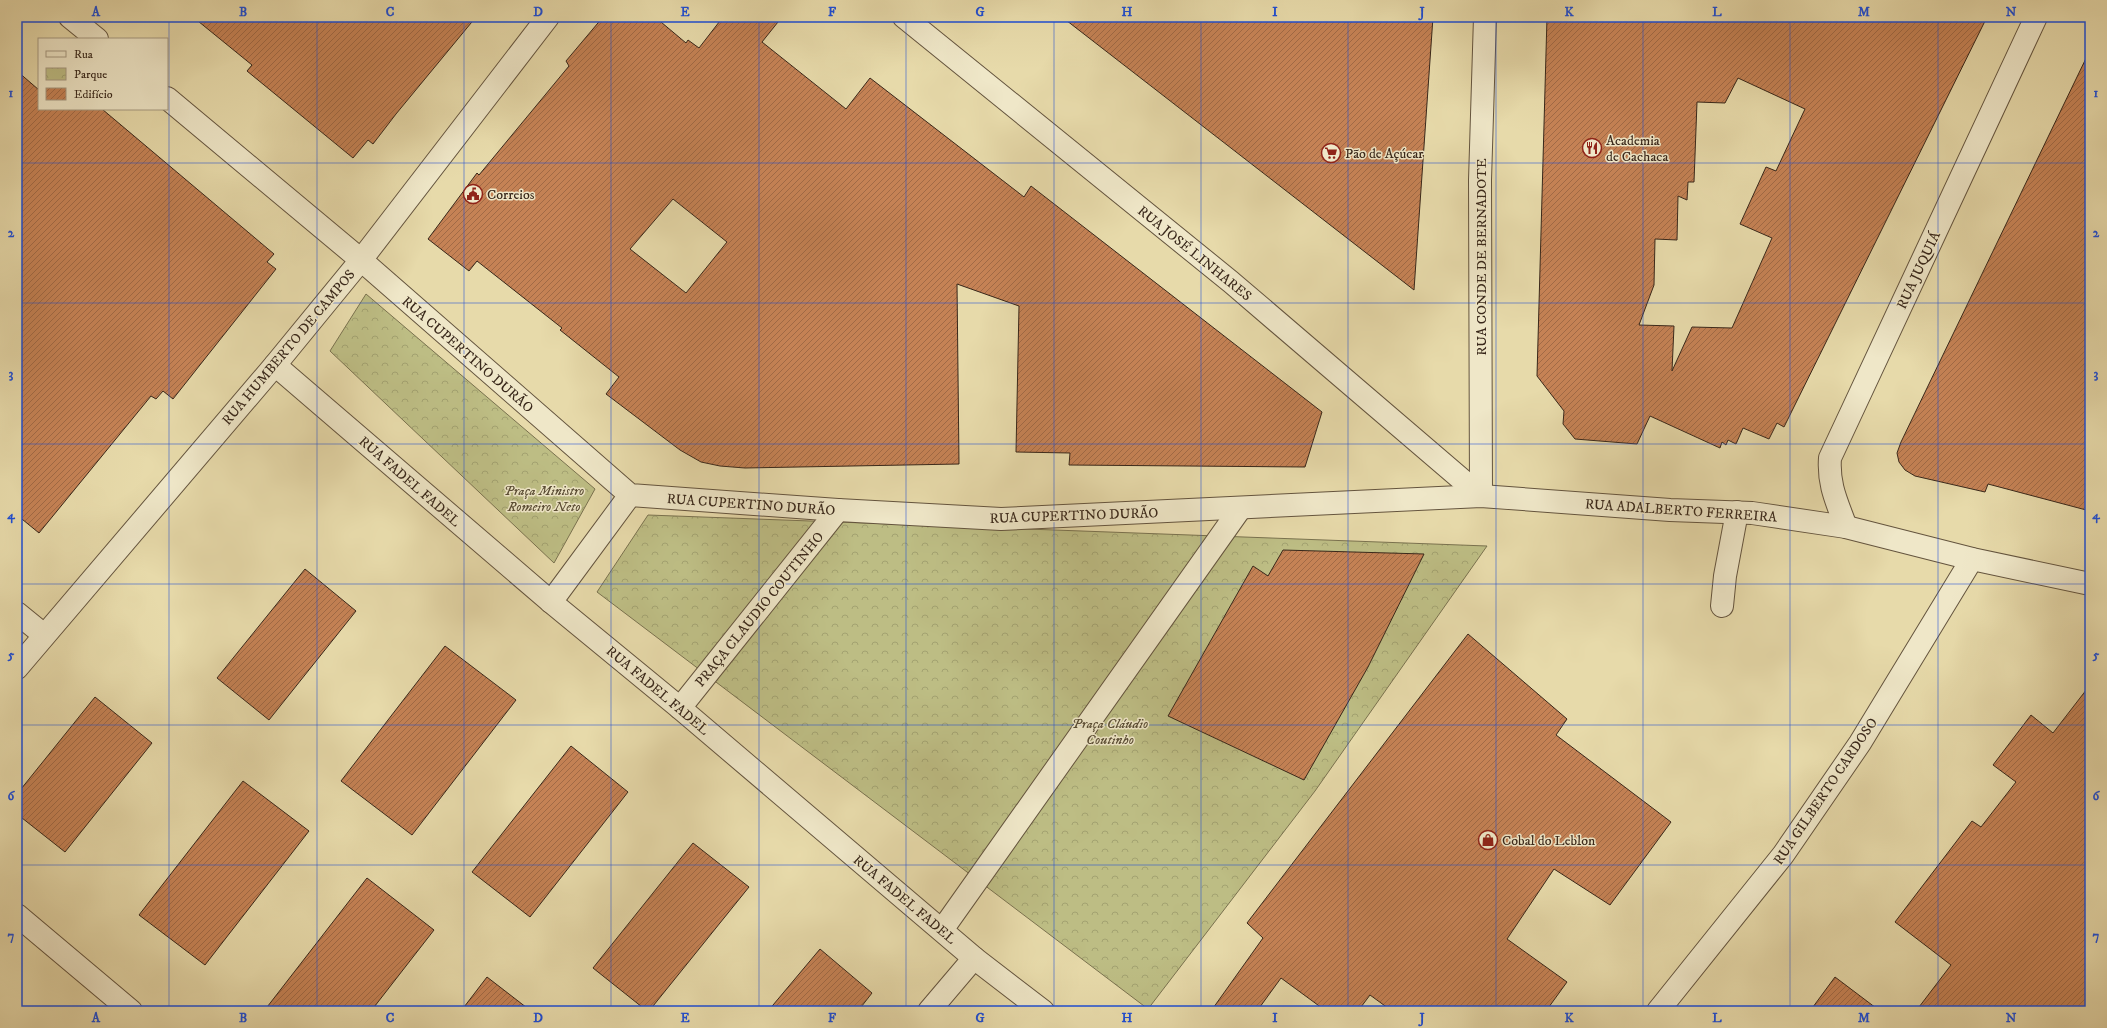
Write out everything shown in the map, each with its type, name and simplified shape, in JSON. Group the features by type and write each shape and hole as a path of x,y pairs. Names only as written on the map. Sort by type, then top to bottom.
{"street":[{"path":"70,17 95,38"},
{"name":"RUA HUMBERTO DE CAMPOS","path":"17,668 275,365 361,260 548,17"},
{"name":"RUA JOSÉ LINHARES","path":"904,17 1231,282 1481,496"},
{"name":"RUA CONDE DE BERNADOTE","path":"1481,496 1480,180 1485,17"},
{"name":"RUA JUQUIÁ","path":"1846,527 1830,482 1830,458 2036,17"},
{"name":"RUA CUPERTINO DURÃO","path":"168,99 361,260 630,495 838,510 1001,519 1240,509 1481,496"},
{"name":"RUA FADEL FADEL","path":"275,365 551,602 680,708 974,958 1043,1011"},
{"path":"551,602 630,495"},
{"name":"RUA ADALBERTO FERREIRA","path":"1481,496 1670,510 1737,512 1846,527 1972,559 2090,584"},
{"path":"942,930 1240,509"},
{"name":"PRAÇA CLAUDIO COUTINHO","path":"680,708 838,510"},
{"path":"1722,606 1725,576 1737,512"},
{"name":"RUA GILBERTO CARDOSO","path":"1658,1011 1783,855 1860,743 1972,559"},
{"path":"17,613 44,635"},
{"path":"17,915 131,1011"},
{"path":"929,1011 974,958"}],"green space":[{"name":"Praça Ministro Romeiro Neto","path":"366,294 595,489 554,563 330,351"},
{"name":"Praça Cláudio Coutinho","path":"648,515 1487,546 1315,791 1148,1009 597,592"}],"building":[{"path":"193,17 476,17 373,144 368,140 353,158 247,71 252,65"},
{"path":"603,17 655,17 686,43 688,40 699,48 723,17 782,17 762,42 846,109 870,78 1024,197 1031,186 1322,412 1305,467 1069,465 1070,453 1016,452 1019,306 957,284 959,464 745,468 720,466 701,462 680,450 606,394 619,377 560,330 562,328 477,261 469,271 428,239 477,173 479,175 569,66 566,61","holes":["673,199 727,242 686,293 630,249"]},
{"name":"Pão de Açúcar","path":"1062,17 1433,17 1414,290"},
{"path":"1547,17 1987,17 1784,427 1777,423 1769,439 1743,428 1736,444 1728,440 1726,445 1722,442 1720,448 1650,416 1637,444 1575,439 1563,424 1564,411 1537,376","holes":["1738,78 1805,109 1776,171 1766,167 1740,224 1772,238 1732,328 1692,327 1672,371 1674,326 1639,325 1654,285 1655,239 1677,240 1678,196 1687,200 1688,182 1694,182 1697,102 1725,103"]},
{"path":"2090,50 2090,511 1988,484 1985,492 1915,476 1905,470 1899,462 1897,453"},
{"path":"17,71 38,89 38,110 103,110 274,254 267,262 276,269 173,399 163,391 156,399 151,396 39,533 17,515"},
{"path":"1283,550 1424,554 1368,667 1304,780 1168,716 1253,566 1268,576"},
{"path":"305,569 356,611 269,720 217,678"},
{"path":"1468,634 1567,719 1556,735 1671,822 1610,905 1554,869 1507,939 1567,982 1546,1011 1392,1011 1370,995 1358,1011 1326,1011 1281,978 1257,1011 1211,1011 1263,938 1247,923"},
{"path":"445,646 516,700 412,835 341,781"},
{"path":"2090,685 2090,1011 1916,1011 1951,965 1895,922 1972,821 1981,827 2016,782 1993,765 2031,715 2053,733"},
{"path":"95,697 152,743 65,852 17,814 17,794"},
{"path":"571,746 628,792 530,917 472,872"},
{"path":"243,781 309,831 205,965 139,915"},
{"path":"693,843 749,887 649,1011 647,1011 593,968"},
{"path":"367,878 434,930 371,1011 264,1011"},
{"path":"820,949 872,993 858,1011 768,1011"},
{"path":"487,977 531,1011 461,1011"},
{"path":"1835,977 1880,1011 1810,1011"}],"place":[{"name":"Academia de Cachaca","path":"1592,148"},
{"name":"Pão de Açúcar","path":"1331,153"},
{"name":"Correios","path":"473,194"},
{"name":"Cobal do Leblon","path":"1488,840"}]}
